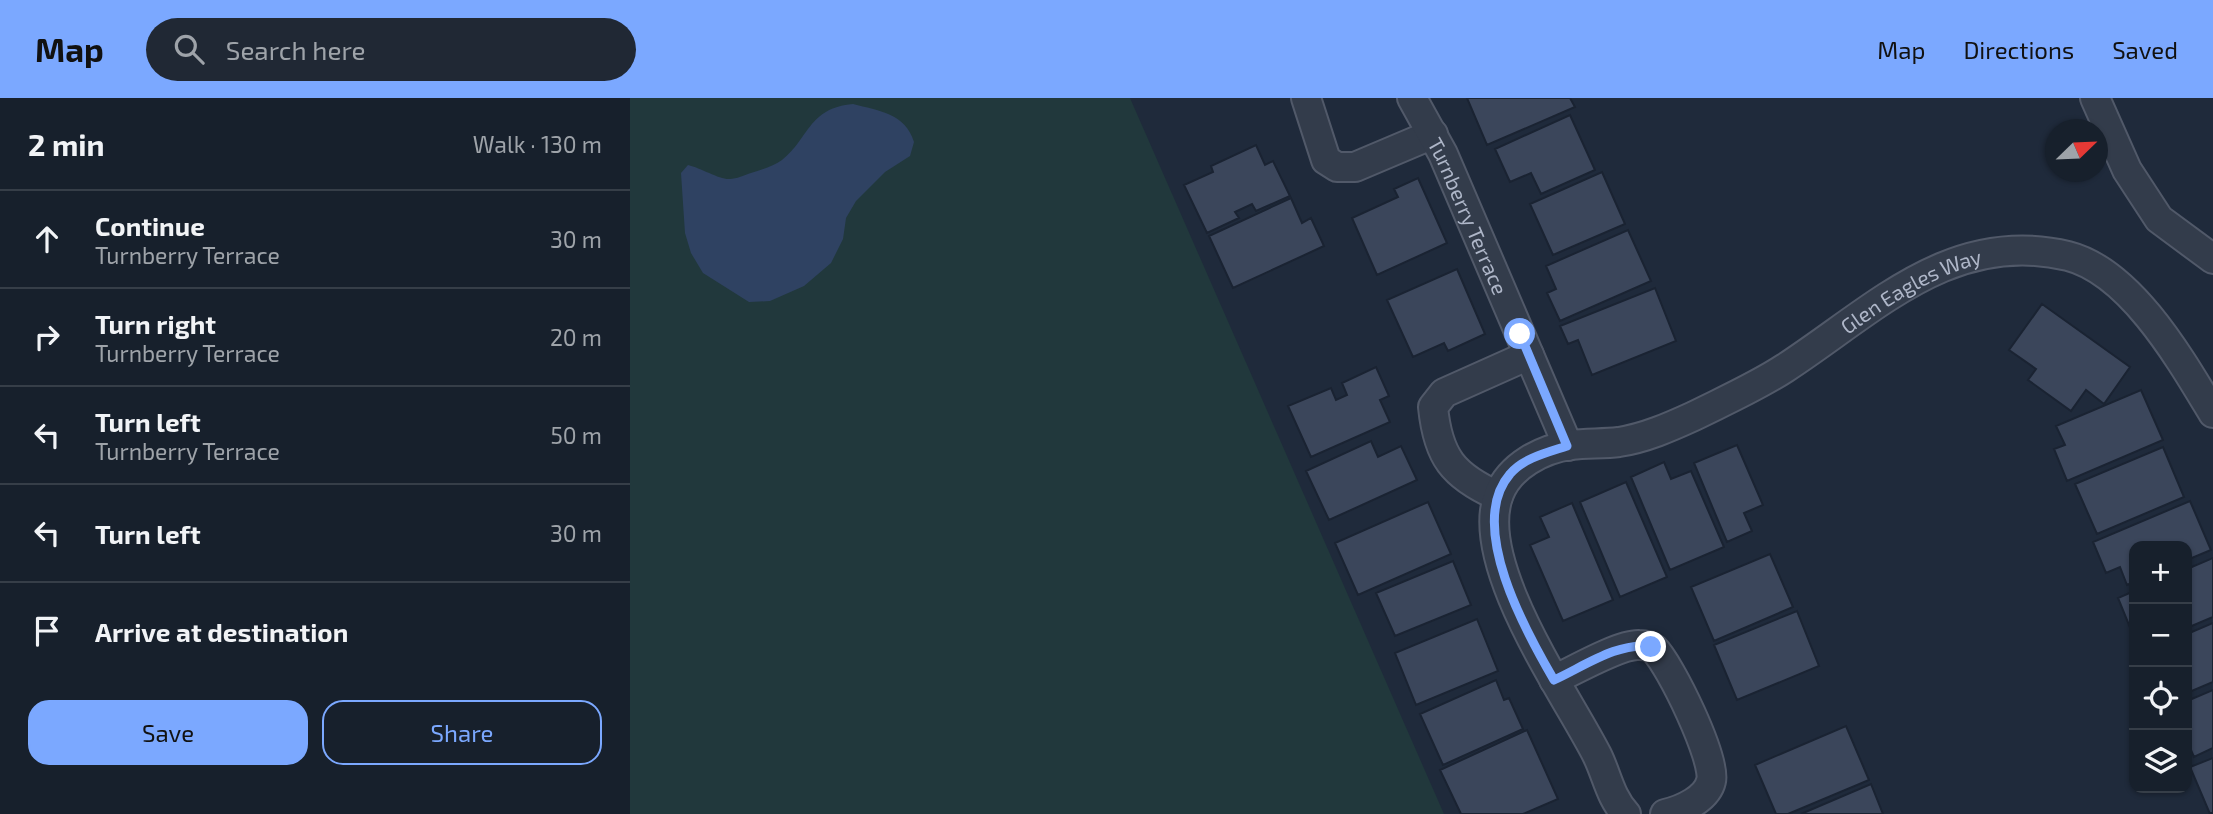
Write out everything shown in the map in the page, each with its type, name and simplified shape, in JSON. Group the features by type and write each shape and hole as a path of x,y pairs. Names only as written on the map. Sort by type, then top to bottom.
{"street":[{"path":"1306,98 1326,160 1337,167 1355,167 1433,134"},
{"name":"Turnberry Terrace","path":"1412,98 1444,153 1567,446"},
{"path":"2095,98 2127,170 2159,219 2213,259"},
{"name":"Glen Eagles Way","path":"1567,446 1621,441 1667,429 1782,370 1909,282 1940,267 1979,254 2019,250 2070,257 2100,272 2137,301 2189,373 2213,413"},
{"path":"1498,496 1474,485 1455,471 1436,433 1433,407 1444,393 1529,355"},
{"path":"1567,446 1532,459 1510,473 1498,496 1494,522 1500,561 1522,621 1597,756 1621,809"},
{"path":"1554,680 1637,644 1651,647 1666,664 1710,757 1712,780 1703,796 1665,814"}],"green space":[{"path":"630,98 1130,98 1444,814 630,814"}],"water":[{"path":"853,104 881,111 898,119 910,132 914,142 910,156 885,172 856,201 846,218 843,239 831,263 804,286 770,301 749,302 703,273 691,253 685,233 681,173 688,165 730,179 767,168 791,152 818,118 827,111"}],"building":[{"path":"1467,98 1570,98 1575,107 1487,145"},
{"path":"1570,115 1595,170 1541,194 1531,173 1510,182 1495,149"},
{"path":"1256,145 1265,165 1273,161 1290,196 1256,211 1252,204 1235,212 1239,218 1207,233 1184,185 1213,172 1211,166"},
{"path":"1602,172 1625,224 1553,255 1530,204"},
{"path":"1418,178 1447,243 1377,275 1352,218 1398,197 1394,189"},
{"path":"1291,198 1302,223 1311,218 1324,246 1233,288 1209,236"},
{"path":"1628,230 1651,281 1560,321 1547,293 1556,289 1546,266"},
{"path":"1457,269 1485,334 1448,351 1444,343 1413,357 1387,300"},
{"path":"1655,288 1676,341 1592,375 1578,340 1568,344 1560,326"},
{"path":"2042,304 2130,367 2104,404 2086,390 2071,411 2028,380 2036,369 2009,350"},
{"path":"1376,367 1389,396 1380,400 1390,422 1311,457 1288,406 1331,388 1336,400 1347,395 1342,383"},
{"path":"2141,390 2163,440 2067,481 2054,449 2065,445 2056,426"},
{"path":"1371,441 1378,457 1401,446 1417,480 1329,520 1306,471"},
{"path":"1737,445 1763,505 1744,513 1752,531 1727,542 1694,463"},
{"path":"2163,447 2184,497 2097,534 2075,484"},
{"path":"1664,462 1671,479 1691,471 1724,547 1670,570 1631,477"},
{"path":"1626,482 1667,577 1620,597 1580,502"},
{"path":"2190,501 2211,550 2192,558 2192,541 2129,541 2127,585 2120,567 2106,573 2093,542"},
{"path":"1428,502 1451,554 1358,595 1335,543"},
{"path":"1572,503 1613,600 1563,621 1530,545 1549,537 1540,517"},
{"path":"1770,554 1793,607 1714,641 1691,587"},
{"path":"2213,558 2213,617 2192,626 2192,604 2192,567"},
{"path":"1453,561 1471,605 1395,636 1376,593"},
{"path":"2129,593 2129,625 2118,598"},
{"path":"1797,611 1819,666 1737,700 1714,645"},
{"path":"1477,619 1498,671 1416,705 1395,653"},
{"path":"2213,623 2213,682 2192,691 2192,667 2192,632"},
{"path":"1496,680 1504,700 1509,698 1523,729 1443,765 1420,714"},
{"path":"2213,690 2213,748 2194,757 2192,752 2192,699"},
{"path":"1846,726 1869,780 1788,814 1776,814 1755,765"},
{"path":"1527,730 1558,799 1523,814 1461,814 1440,770"},
{"path":"2213,758 2213,812 2210,814 2192,772 2192,766"},
{"path":"1871,784 1883,814 1801,814"}],"route":[{"path":"1520,334 1567,446 1532,459 1510,473 1498,496 1494,522 1500,561 1522,621 1554,680 1624,648 1637,644 1651,647"}]}
